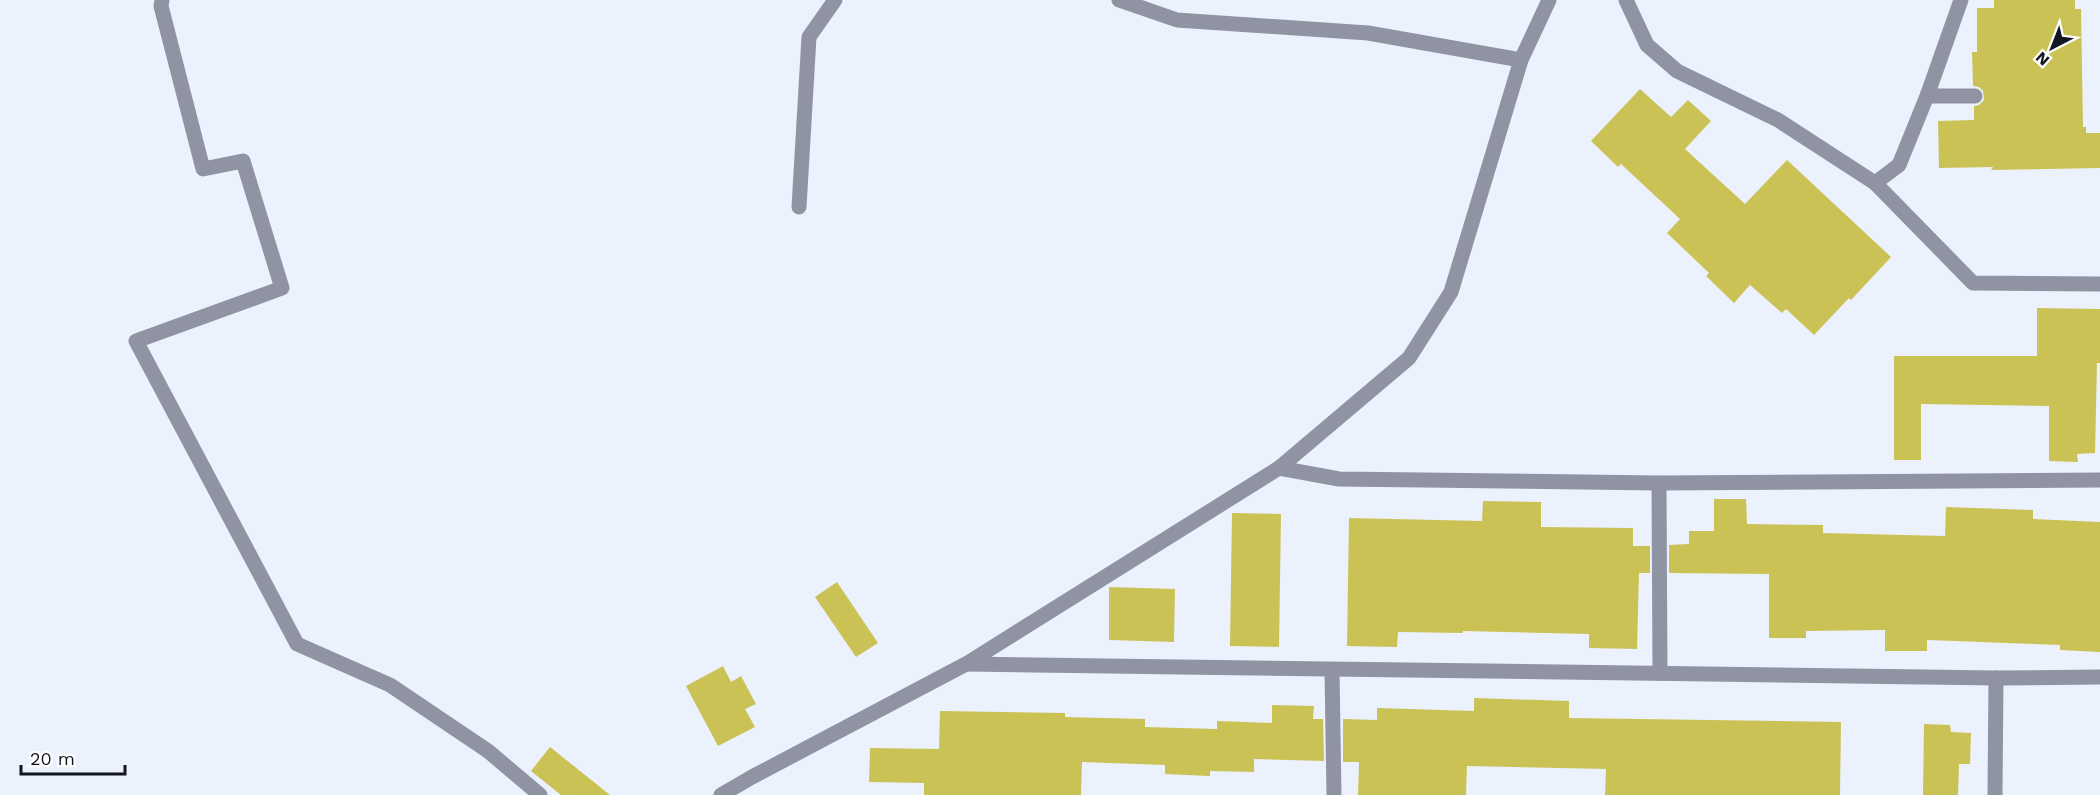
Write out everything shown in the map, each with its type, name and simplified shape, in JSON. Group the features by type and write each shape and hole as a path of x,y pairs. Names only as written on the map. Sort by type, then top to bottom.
{"street":[{"path":"162,0 161,6 204,169 243,161 282,288 136,341 297,644 390,685 488,751 540,795"},
{"path":"799,207 808,37 835,0"},
{"path":"1119,0 1178,20 1368,33 1521,60"},
{"path":"724,795 752,777 966,664 1279,468 1409,358 1451,292 1521,60 1549,0"},
{"path":"1626,0 1647,45 1677,71 1778,120 1875,183 1973,283 2100,284"},
{"path":"1875,183 1899,165 1927,96 1961,0"},
{"path":"1927,96 1975,96"},
{"path":"1279,468 1339,479 1659,483 2100,480"},
{"path":"1659,483 1660,673"},
{"path":"966,664 1996,678 2100,677"},
{"path":"1332,670 1334,795"},
{"path":"1995,795 1996,678"}],"building":[{"path":"1994,0 2075,0 2075,9 2081,9 2083,127 2086,127 2086,133 2100,133 2100,168 1991,170 1993,167 1939,168 1938,121 1974,120 1974,106 1984,100 1983,91 1973,86 1972,52 1977,52 1977,8 1994,8"},
{"path":"1640,89 1671,117 1688,100 1711,121 1685,149 1745,204 1787,160 1891,257 1814,335 1786,309 1782,313 1750,285 1734,303 1706,276 1709,273 1667,233 1680,219 1621,164 1618,167 1591,141"},
{"path":"2037,308 2100,309 2100,363 2097,363 2095,453 2077,454 2078,462 2049,461 2049,406 1921,404 1921,460 1894,460 1894,356 2037,356"},
{"path":"1714,499 1746,499 1747,524 1823,525 1823,533 1945,536 1946,507 2033,510 2033,519 2100,522 2100,652 2060,650 2060,645 1927,640 1927,651 1885,651 1885,630 1806,631 1806,638 1769,638 1769,574 1669,573 1669,545 1689,544 1689,531 1714,531"},
{"path":"1483,501 1541,502 1541,527 1633,528 1633,546 1650,546 1650,573 1639,573 1637,649 1589,648 1589,634 1463,631 1463,633 1398,632 1397,647 1347,646 1349,518 1482,521"},
{"path":"1232,513 1281,514 1279,647 1230,646"},
{"path":"837,582 878,643 856,657 815,597"},
{"path":"1109,587 1175,589 1174,642 1109,640"},
{"path":"723,666 731,682 741,676 756,704 745,709 755,727 718,746 686,686"},
{"path":"1474,698 1569,701 1569,718 1841,722 1840,795 1605,795 1606,769 1467,766 1466,795 1358,795 1359,762 1343,762 1343,719 1377,720 1377,708 1474,711"},
{"path":"1272,705 1314,706 1313,719 1323,719 1324,761 1254,759 1254,772 1210,771 1210,776 1165,774 1165,765 1082,762 1081,795 924,795 924,783 869,782 870,748 939,749 940,711 1065,713 1065,717 1145,719 1145,727 1217,729 1217,721 1272,723"},
{"path":"1924,724 1950,725 1951,732 1971,733 1970,764 1959,764 1958,795 1923,795"},
{"path":"550,747 610,795 561,795 531,771"}]}
